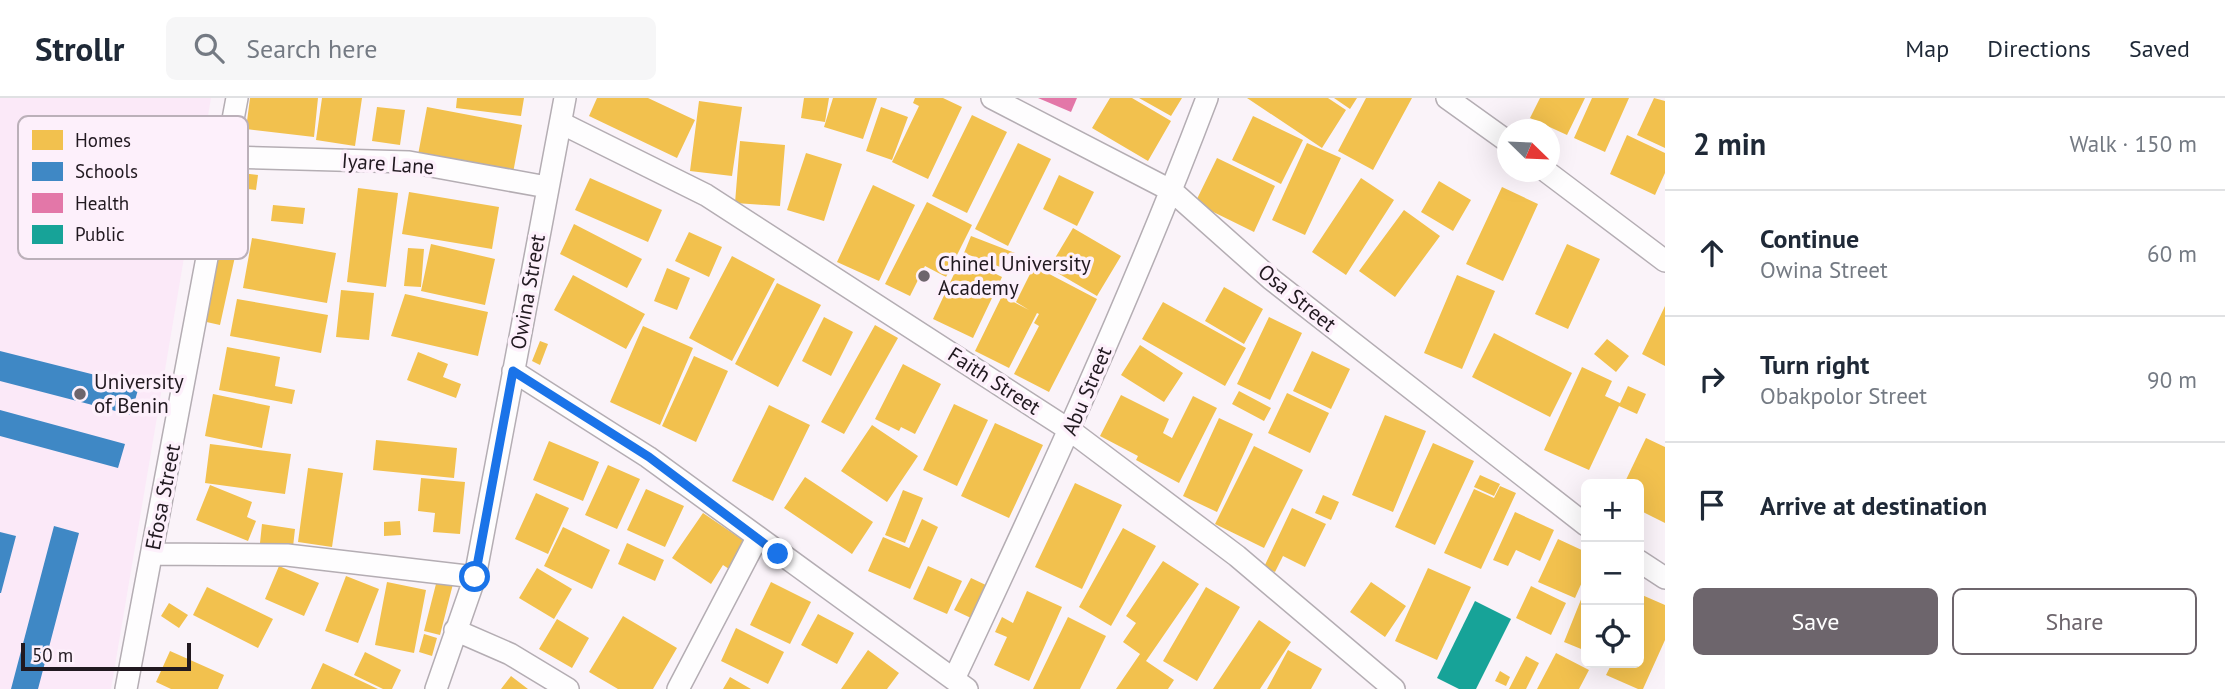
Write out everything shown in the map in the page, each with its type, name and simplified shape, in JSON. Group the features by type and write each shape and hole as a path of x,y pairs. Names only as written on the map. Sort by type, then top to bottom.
{"street":[{"name":"Efosa Street","path":"234,116 237,98"},
{"name":"Owina Street","path":"436,689 475,577 565,98"},
{"name":"Osa Street","path":"992,98 1172,191 1271,279 1581,521"},
{"name":"Abu Street","path":"960,684 1071,431 1172,191 1207,98"},
{"path":"1447,98 1497,134"},
{"name":"Faith Street","path":"561,123 706,195 1071,431 1237,556 1394,689"},
{"name":"Iyare Lane","path":"248,158 409,162 547,187"},
{"path":"1560,182 1665,261"},
{"name":"Efosa Street","path":"126,689 208,259"},
{"path":"513,371 649,457 960,684"},
{"path":"678,689 757,538"},
{"path":"152,554 287,555 475,577"},
{"path":"1644,564 1665,578"},
{"path":"455,630 521,660 568,689"}],"shaded area":[{"name":"University of Benin","path":"0,98 211,98 208,116 18,116 18,259 184,259 111,689 0,689"}],"building: Homes":[{"path":"250,98 318,98 314,137 248,129"},
{"path":"322,98 362,98 355,146 316,140"},
{"path":"457,98 524,98 521,116 456,108"},
{"path":"597,98 648,98 695,120 677,158 589,116"},
{"path":"804,98 829,98 825,122 801,118"},
{"path":"833,98 877,98 863,139 824,127"},
{"path":"915,98 943,98 962,107 928,179 892,162 919,106 913,103"},
{"path":"1110,98 1132,98 1171,121 1148,161 1092,128"},
{"path":"1139,98 1182,98 1171,116"},
{"path":"1247,98 1328,98 1346,110 1322,148"},
{"path":"1334,98 1357,98 1350,109"},
{"path":"1366,98 1412,98 1373,170 1338,151"},
{"path":"1540,98 1585,98 1567,135 1560,132 1560,119 1530,118"},
{"path":"1592,98 1629,98 1605,152 1574,138"},
{"path":"1654,98 1665,101 1665,148 1637,135"},
{"path":"699,101 742,107 732,176 690,171"},
{"path":"377,107 405,110 400,145 372,141"},
{"path":"427,107 522,125 513,173 418,155"},
{"path":"881,107 908,117 892,160 866,151"},
{"path":"972,115 1007,132 967,213 932,196"},
{"path":"1253,116 1303,140 1281,184 1232,160"},
{"path":"1627,135 1665,153 1665,173 1655,195 1610,174"},
{"path":"740,141 785,145 780,206 735,203"},
{"path":"1018,143 1051,159 1008,246 975,229"},
{"path":"1307,143 1341,158 1305,235 1272,220"},
{"path":"806,153 842,164 824,221 787,210"},
{"path":"1217,158 1275,186 1254,232 1195,203"},
{"path":"248,174 258,175 256,190 248,189"},
{"path":"1059,175 1094,192 1077,226 1043,209"},
{"path":"590,178 662,210 648,242 575,210"},
{"path":"1361,178 1394,200 1346,275 1312,252"},
{"path":"1439,181 1471,200 1453,231 1421,212"},
{"path":"873,185 915,205 879,281 837,262"},
{"path":"1502,187 1538,204 1503,281 1466,264"},
{"path":"358,188 398,193 386,287 347,282"},
{"path":"409,192 499,207 492,249 402,234"},
{"path":"927,202 972,225 946,277 925,266 910,296 885,284"},
{"path":"273,205 305,208 303,224 271,221"},
{"path":"1404,210 1440,236 1395,297 1359,271"},
{"path":"574,224 642,259 627,288 560,254"},
{"path":"1073,228 1121,256 1097,296 1049,268"},
{"path":"689,232 722,247 709,277 675,261"},
{"path":"971,236 1015,253 1008,270 964,253"},
{"path":"252,238 336,253 327,303 243,288"},
{"path":"431,244 495,259 485,305 421,291"},
{"path":"1567,244 1600,259 1568,329 1535,314"},
{"path":"408,248 424,249 421,287 404,286"},
{"path":"732,256 775,279 732,361 689,338"},
{"path":"962,257 1002,277 973,338 933,319"},
{"path":"216,259 234,259 220,325 202,321"},
{"path":"1034,266 1097,299 1049,392 1014,374 1039,326 1034,323 1039,314 1037,313 1009,368 975,351 1002,296 1029,310 1016,302"},
{"path":"667,268 690,278 677,310 654,301"},
{"path":"573,275 645,314 626,349 554,310"},
{"path":"1457,275 1495,291 1462,369 1424,353"},
{"path":"777,283 821,305 778,387 735,364"},
{"path":"1224,287 1263,309 1244,344 1205,321"},
{"path":"341,290 374,293 369,340 336,337"},
{"path":"405,294 488,312 478,356 391,336"},
{"path":"237,299 328,315 321,353 230,336"},
{"path":"1163,302 1246,348 1225,386 1142,339"},
{"path":"1665,306 1665,366 1642,354"},
{"path":"824,317 853,332 831,376 802,361"},
{"path":"1269,317 1302,333 1270,400 1237,384"},
{"path":"875,325 898,338 844,434 821,422"},
{"path":"643,326 693,348 660,425 610,402"},
{"path":"1494,333 1572,373 1550,417 1472,377"},
{"path":"1607,339 1629,356 1616,372 1594,354"},
{"path":"540,341 548,344 540,365 532,361"},
{"path":"1140,345 1183,373 1164,402 1121,375"},
{"path":"227,347 280,357 275,386 295,390 292,404 219,390"},
{"path":"1312,351 1350,369 1331,409 1293,391"},
{"path":"418,352 448,364 443,377 461,384 456,398 407,380"},
{"path":"694,356 728,371 696,442 662,426"},
{"path":"903,364 941,384 915,434 901,427 899,431 875,419"},
{"path":"1582,367 1612,381 1605,396 1620,403 1628,386 1646,394 1637,414 1619,406 1589,470 1544,450"},
{"path":"1239,391 1271,408 1264,421 1232,404"},
{"path":"1287,393 1329,413 1310,453 1268,433"},
{"path":"213,394 270,406 262,448 205,436"},
{"path":"1121,395 1169,419 1163,433 1172,438 1193,396 1217,408 1179,483 1136,460 1138,456 1100,436"},
{"path":"954,404 988,420 957,486 923,470"},
{"path":"769,405 810,425 773,501 732,481"},
{"path":"1385,415 1426,431 1393,512 1352,495"},
{"path":"1219,418 1253,434 1217,512 1183,496"},
{"path":"995,423 1043,445 1009,518 961,496"},
{"path":"872,425 918,456 887,502 841,471"},
{"path":"1646,438 1665,447 1665,523 1644,512 1644,479 1626,479"},
{"path":"376,440 457,448 454,478 373,470"},
{"path":"549,441 599,462 583,501 533,480"},
{"path":"1433,443 1474,461 1435,545 1395,527"},
{"path":"210,444 291,454 285,494 205,483"},
{"path":"1254,446 1303,470 1264,548 1215,524"},
{"path":"608,465 640,479 617,529 585,515"},
{"path":"308,468 343,473 332,547 298,542"},
{"path":"1480,475 1500,484 1494,496 1474,487"},
{"path":"805,477 873,522 852,554 784,508"},
{"path":"421,478 465,482 460,534 433,532 435,513 418,511"},
{"path":"1075,483 1122,505 1082,589 1035,567"},
{"path":"210,485 252,502 247,517 256,521 248,541 196,520"},
{"path":"1500,486 1516,493 1481,569 1444,553 1474,489 1494,498"},
{"path":"646,489 684,506 665,547 627,530"},
{"path":"903,490 923,498 905,543 885,535"},
{"path":"536,493 569,508 548,554 515,539"},
{"path":"1323,495 1339,502 1331,520 1315,513"},
{"path":"1292,508 1326,524 1305,567 1283,556 1275,572 1264,567"},
{"path":"1515,512 1554,530 1540,561 1516,550 1508,566 1493,560"},
{"path":"703,513 750,545 732,571 723,565 711,584 672,558"},
{"path":"922,519 938,527 910,589 868,571 883,537 909,548"},
{"path":"400,521 401,535 384,536 384,522"},
{"path":"262,524 295,529 293,547 260,543"},
{"path":"563,527 610,550 592,589 544,566"},
{"path":"1123,528 1156,546 1111,626 1079,607"},
{"path":"1558,539 1581,550 1581,584 1575,598 1538,582"},
{"path":"627,543 664,560 655,581 618,564"},
{"path":"1163,561 1199,584 1146,661 1174,680 1168,689 1116,689 1140,654 1123,642 1136,623 1126,616"},
{"path":"279,566 319,583 304,616 265,599"},
{"path":"928,566 962,581 947,614 913,599"},
{"path":"537,568 572,589 554,619 519,598"},
{"path":"1428,568 1471,587 1437,660 1395,641"},
{"path":"346,576 379,589 358,643 325,631"},
{"path":"971,578 988,586 971,618 954,610"},
{"path":"437,580 453,584 440,635 424,631"},
{"path":"387,582 426,590 414,653 375,645"},
{"path":"771,582 811,602 790,644 750,625"},
{"path":"1371,582 1406,606 1385,637 1350,612"},
{"path":"1531,586 1566,603 1551,635 1516,618"},
{"path":"207,587 273,619 258,648 193,615"},
{"path":"1206,587 1240,607 1197,681 1163,661"},
{"path":"1027,591 1062,607 1029,681 994,665 1007,637 995,632 1002,617 1013,623"},
{"path":"1644,596 1665,605 1665,640 1643,689 1606,675 1610,668 1644,668"},
{"path":"1581,600 1581,649 1564,642"},
{"path":"169,603 188,615 179,628 161,616"},
{"path":"818,614 854,633 837,664 801,645"},
{"path":"623,616 677,648 653,689 618,689 589,672"},
{"path":"1068,617 1106,636 1080,689 1033,689"},
{"path":"557,619 589,638 572,668 539,649"},
{"path":"1259,620 1291,642 1260,689 1213,689"},
{"path":"736,628 784,652 768,684 721,661"},
{"path":"424,634 437,638 432,656 419,652"},
{"path":"868,650 899,673 887,689 841,689"},
{"path":"1288,650 1322,669 1311,689 1267,689"},
{"path":"170,651 224,675 218,689 171,689 156,682"},
{"path":"365,652 401,670 392,689 383,689 354,675"},
{"path":"1556,653 1589,670 1579,689 1537,689"},
{"path":"1526,656 1539,663 1526,689 1509,689"},
{"path":"323,663 378,689 311,689"},
{"path":"1500,671 1510,677 1506,686 1495,681"},
{"path":"511,676 528,689 501,689"},
{"path":"730,677 751,689 723,689"}],"building: Schools":[{"path":"0,351 139,386 131,415 0,381"},
{"path":"0,410 125,444 118,468 0,436"},
{"path":"54,526 79,533 38,689 11,689"},
{"path":"0,532 16,536 1,593 0,593"}],"building: Health":[{"path":"1038,98 1077,98 1071,112"}],"building: Public":[{"path":"1475,601 1511,619 1476,689 1459,689 1437,678"}],"place":[{"name":"Chinel University Academy","path":"924,276"},
{"name":"University of Benin","path":"80,394"}],"route":[{"path":"475,577 513,371 649,457 778,554"}]}
